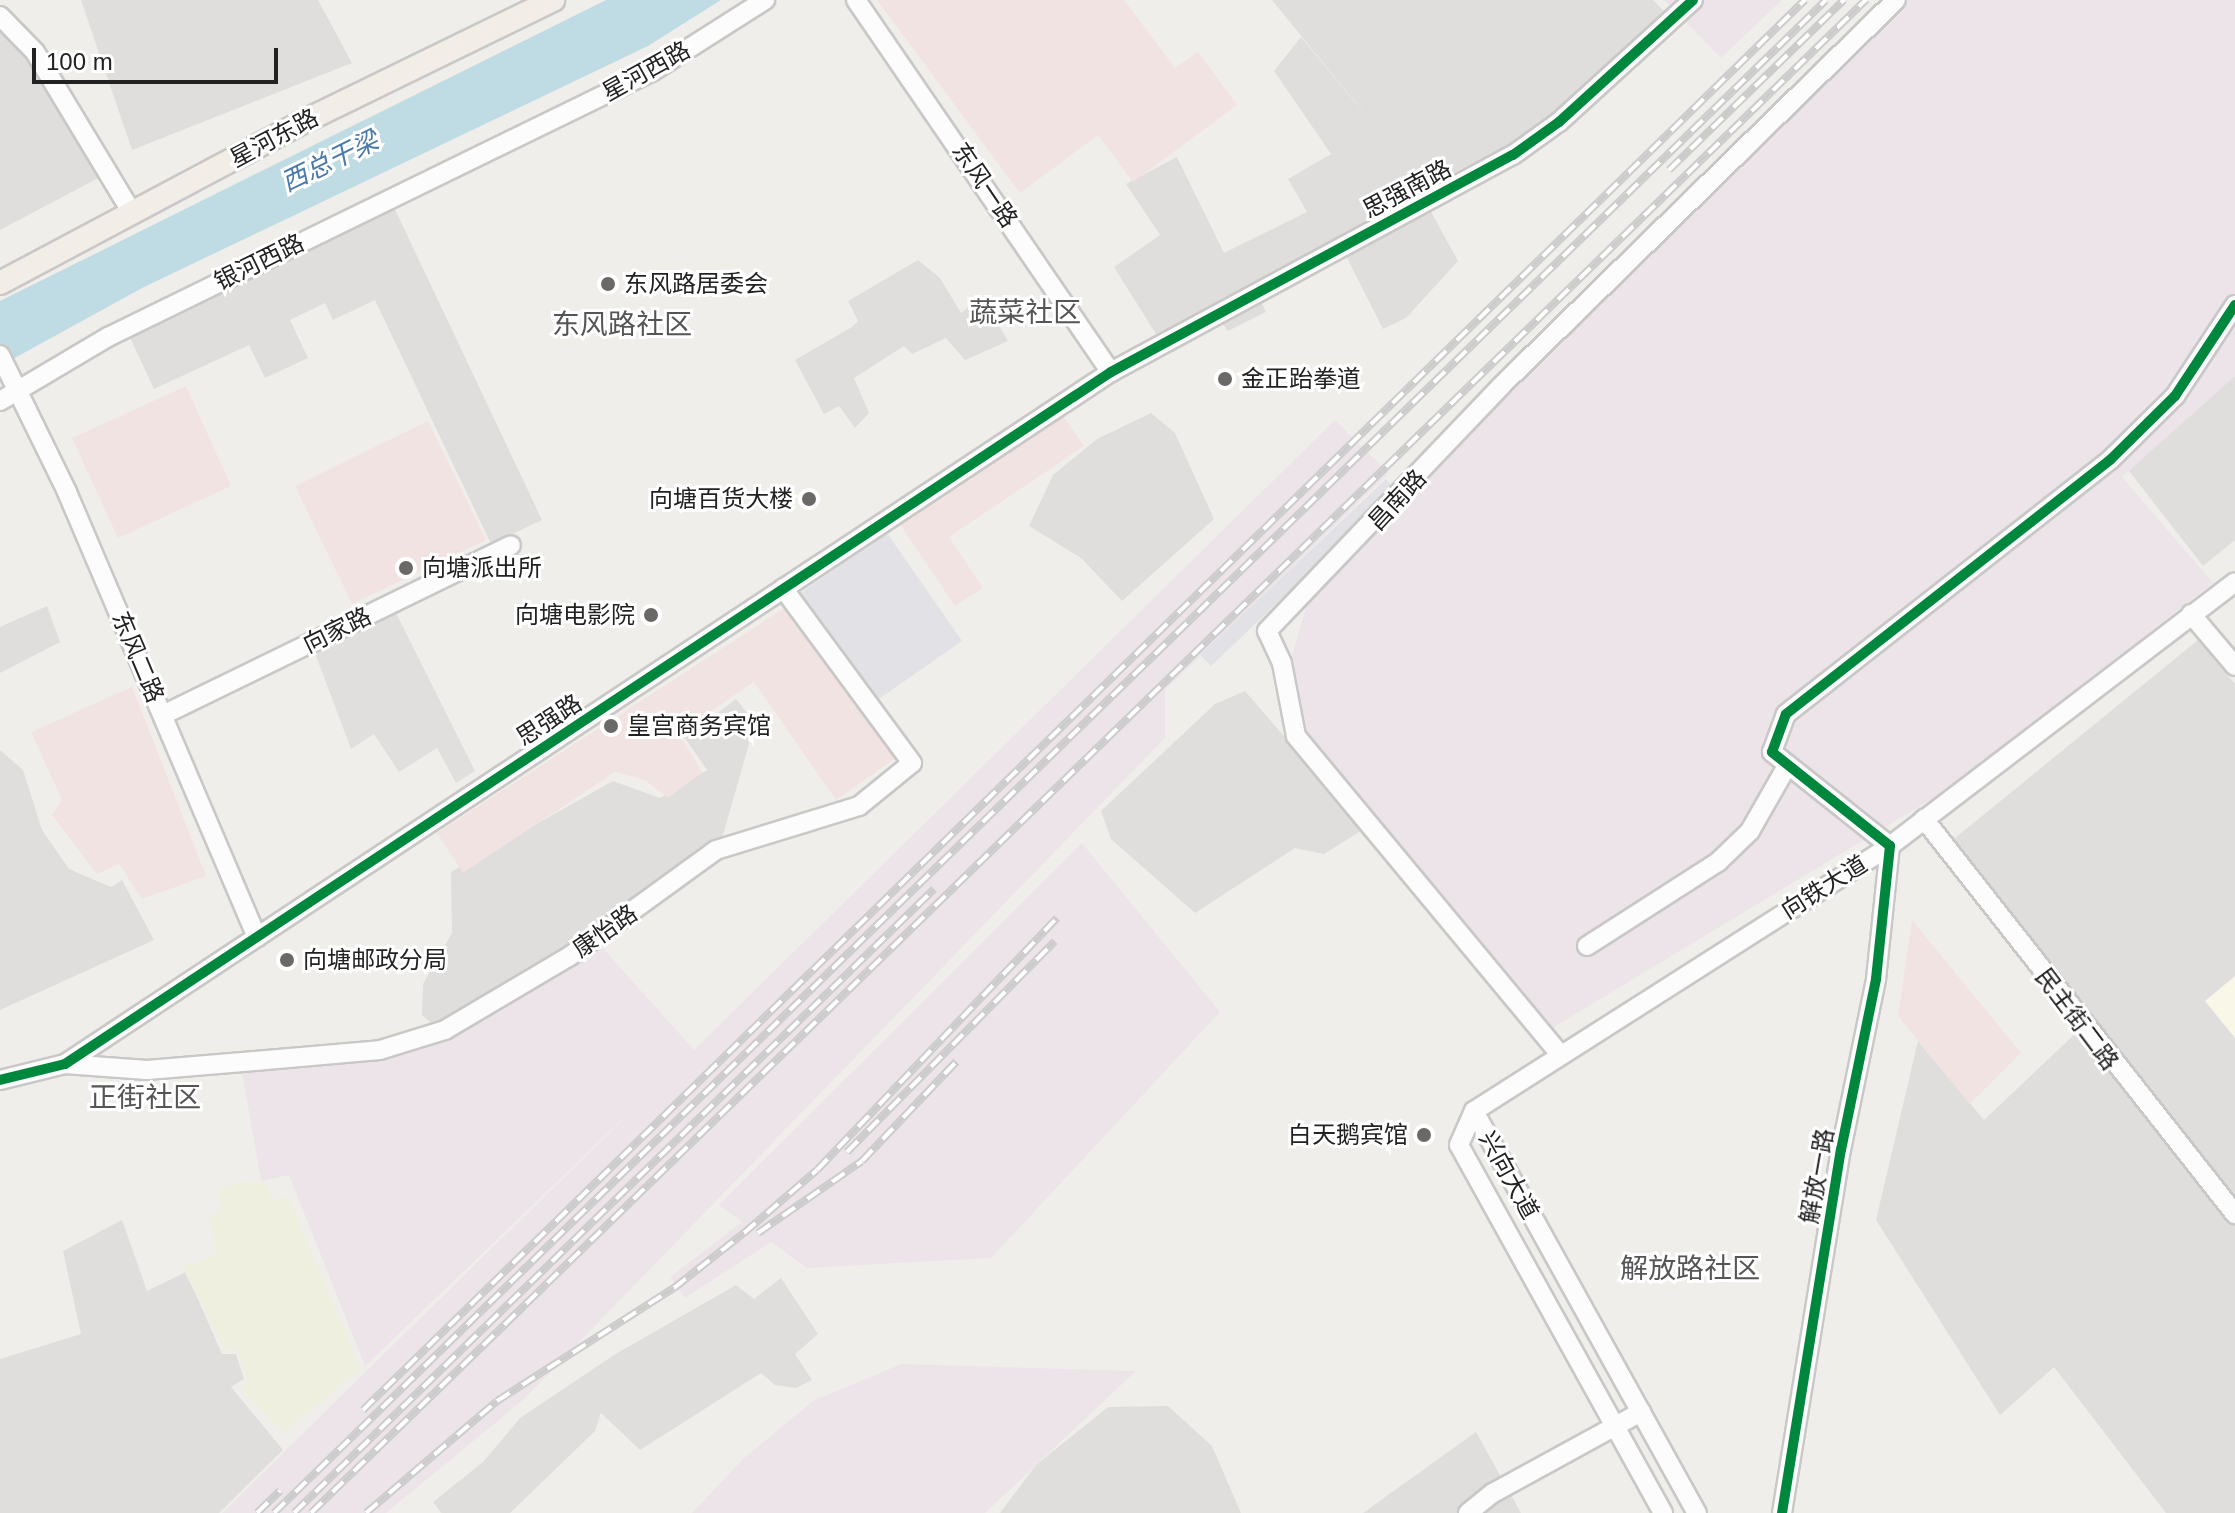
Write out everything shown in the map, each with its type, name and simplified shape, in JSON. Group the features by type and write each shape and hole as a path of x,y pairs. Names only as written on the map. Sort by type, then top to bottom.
{"main road":[{"name":"星河东路","path":"0,283 553,0"}],"street":[{"name":"星河西路","path":"524,134 653,71 765,0"},
{"name":"东风一路","path":"856,0 1111,372"},
{"name":"思强南路","path":"1111,372 1513,155 1559,122 1693,0"},
{"name":"昌南路","path":"1559,1053 1296,736 1282,663 1267,631 1501,386 1896,0"},
{"path":"0,16 35,52 132,213"},
{"name":"银河西路","path":"0,401 16,385 108,337 524,134"},
{"path":"1890,846 1786,768 1772,752 1786,714 2110,460 2175,396 2235,305"},
{"name":"东风二路","path":"0,355 163,715 257,937"},
{"name":"思强路","path":"0,1080 65,1064 1111,372"},
{"name":"向家路","path":"163,715 511,545"},
{"name":"向铁大道","path":"1474,1111 1559,1053 1890,846 2235,582"},
{"name":"康怡路","path":"65,1064 147,1070 380,1050 445,1030 570,956 716,850 859,806 912,763 783,588"},
{"path":"2191,614 2235,666"},
{"path":"1587,946 1718,862 1750,831 1786,768"},
{"name":"民主街二路","path":"1924,819 2235,1214"},
{"name":"解放一路","path":"1782,1513 1841,1150 1876,979 1890,846"},
{"name":"兴向大道","path":"1474,1111 1697,1513"},
{"name":"兴向大道","path":"1474,1111 1459,1145 1663,1513"},
{"path":"1468,1513 1641,1412"}],"shaded area":[{"path":"81,0 318,0 352,63 132,150"},
{"path":"877,0 1124,0 1175,68 1198,52 1237,105 1133,182 1098,135 1020,193"},
{"path":"1272,0 1653,0 1665,12 1535,132 1419,190 1458,261 1406,318 1383,329 1339,242 1252,284 1266,312 1228,331 1211,309 1156,334 1114,267 1160,235 1126,184 1177,157 1224,253 1307,212 1288,179 1331,154 1274,71 1301,37 1386,140"},
{"path":"1664,0 1782,0 1721,58"},
{"path":"1901,0 2235,0 2235,376 2122,477 2213,583 1940,794 1549,1030 1371,808 1300,736 1291,659 1310,594 1563,331"},
{"path":"0,26 41,70 104,175 0,230"},
{"path":"392,203 542,520 491,544 375,300 333,320 325,303 290,320 308,358 265,378 249,345 154,389 126,329"},
{"path":"918,260 940,278 961,313 982,297 1008,341 965,360 946,338 912,354 904,346 854,378 869,413 855,428 839,406 824,414 795,360 858,321 848,301"},
{"path":"2235,376 2235,540 2203,566 2126,467"},
{"path":"186,386 231,486 118,538 72,438"},
{"path":"1061,413 1084,446 949,537 983,588 955,606 899,523"},
{"path":"1151,413 1175,433 1214,519 1122,601 1081,558 1029,526 1053,475 1097,439"},
{"path":"1335,420 1389,473 1165,690 1165,738 523,1400 386,1513 222,1513 656,1087 365,1366 289,1175 261,1181 242,1072 356,1063 428,1044 601,946 694,1050"},
{"name":"向塘派出所","path":"428,421 486,540 352,604 295,486"},
{"path":"1386,479 1396,490 1211,666 1200,655"},
{"path":"887,533 962,641 873,703 799,594"},
{"path":"47,606 60,642 0,673 0,627"},
{"path":"786,607 897,757 836,800 754,682 678,733 702,772 668,798 645,780 615,772 463,873 437,833"},
{"path":"395,611 475,771 456,783 437,748 399,772 374,734 351,749 313,648"},
{"path":"2198,640 2235,684 2235,1513 2166,1513 2054,1367 2000,1415 1876,1220 1918,1041 1984,1120 2077,1032 1944,847"},
{"path":"132,687 206,876 142,899 119,864 97,874 52,815 62,800 31,732"},
{"path":"1245,691 1364,829 1324,854 1295,848 1195,913 1111,839 1101,811 1215,704"},
{"path":"736,699 755,723 721,842 500,993 436,1027 422,1015 423,984 452,933 451,872 613,781 660,798 707,770 685,738"},
{"path":"0,750 23,770 42,830 69,869 111,887 122,880 154,940 0,1010"},
{"path":"1082,843 1220,1012 991,1258 807,1268 771,1242 685,1298 670,1277 742,1222 719,1205"},
{"path":"1912,920 2021,1053 1970,1104 1898,1016"},
{"path":"2235,976 2235,1038 2205,1001"},
{"path":"122,1220 147,1291 186,1272 222,1354 236,1354 244,1379 231,1387 283,1450 219,1513 0,1513 0,1359 81,1334 63,1251"},
{"path":"781,1278 818,1334 795,1354 812,1380 796,1388 775,1385 761,1373 640,1450 601,1413 595,1431 510,1513 441,1513 433,1502 483,1462 520,1418 614,1355 736,1285 754,1299"},
{"path":"901,1364 1136,1371 985,1513 692,1513 744,1458 813,1401"},
{"path":"1168,1406 1212,1446 1241,1513 1000,1513 1036,1465 1108,1407"},
{"path":"1476,1432 1521,1513 1363,1513"}],"green space":[{"path":"247,1181 268,1185 272,1201 288,1196 361,1369 283,1432 239,1386 248,1381 236,1348 224,1350 182,1267 216,1255 209,1217 221,1212 217,1188"}],"water":[{"name":"西总干梁","path":"606,0 721,0 648,46 144,287 0,366 0,301"}],"railway":[{"path":"363,1410 1805,0"},
{"path":"274,1513 1826,0"},
{"path":"1669,170 1844,0"},
{"path":"311,1513 1866,0"},
{"path":"294,1513 934,889"},
{"path":"366,1513 497,1401 674,1288 744,1233 817,1170 1057,918"},
{"path":"847,1152 1055,941"},
{"path":"758,1233 862,1161 956,1062"},
{"path":"257,1513 280,1491"}],"cycle path":[{"path":"0,1080 65,1064 1111,372 1513,155 1559,122 1693,0"},
{"path":"1782,1513 1841,1150 1876,979 1890,846 1772,752 1786,714 2110,460 2175,396 2235,305"}],"place":[{"name":"东风路居委会","path":"608,284"},
{"name":"金正跆拳道","path":"1225,379"},
{"name":"向塘百货大楼","path":"809,499"},
{"name":"向塘派出所","path":"406,568"},
{"name":"向塘电影院","path":"651,615"},
{"name":"皇宫商务宾馆","path":"611,726"},
{"name":"向塘邮政分局","path":"287,960"},
{"name":"白天鹅宾馆","path":"1424,1135"}],"district":[{"name":"蔬菜社区","path":"1025,313"},
{"name":"东风路社区","path":"622,325"},
{"name":"正街社区","path":"145,1098"},
{"name":"解放路社区","path":"1690,1269"}]}
